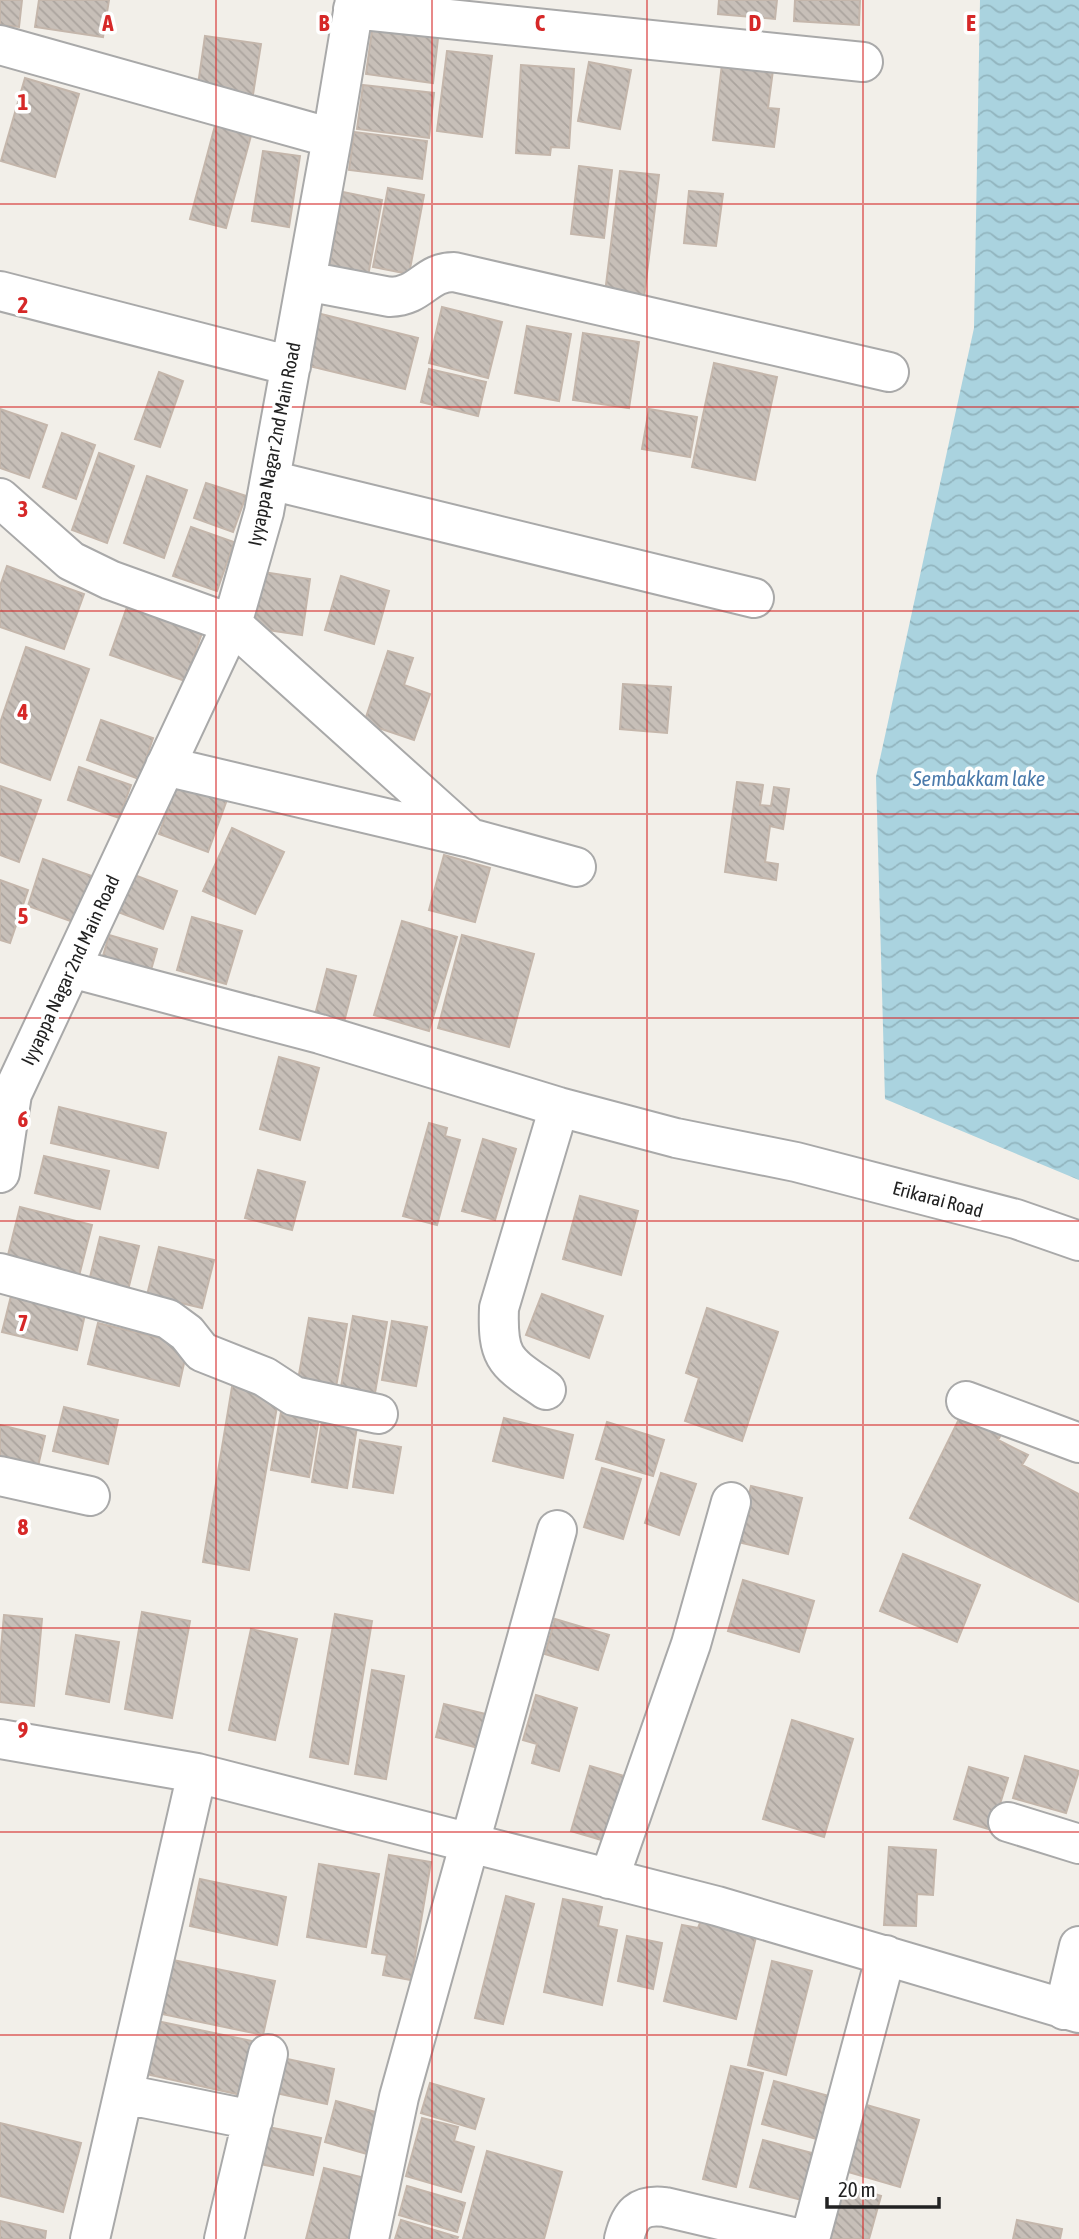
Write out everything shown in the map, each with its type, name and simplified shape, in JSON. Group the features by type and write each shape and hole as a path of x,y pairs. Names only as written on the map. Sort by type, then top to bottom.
{"street":[{"path":"354,5 863,62"},
{"name":"Iyyappa Nagar 2nd Main Road","path":"0,1173 6,1092 71,968 232,624 264,512 354,5"},
{"path":"0,45 332,138"},
{"path":"306,281 401,297 412,293 442,272 454,272 889,373"},
{"path":"0,291 291,366"},
{"path":"270,480 754,597"},
{"path":"0,498 71,561 110,580 232,624 470,838"},
{"path":"165,766 470,838 576,867"},
{"name":"Erikarai Road","path":"71,968 320,1034 559,1107 676,1138 796,1161 1016,1219 1079,1241"},
{"path":"546,1390 510,1364 498,1339 499,1308 559,1107"},
{"path":"0,1273 168,1319 187,1333 202,1352 265,1377 294,1396 378,1414"},
{"path":"966,1401 1079,1443"},
{"path":"0,1476 90,1496"},
{"path":"609,1879 691,1644 731,1502"},
{"path":"369,2239 399,2097 557,1530"},
{"path":"0,1740 197,1773 717,1906 1071,2011 1079,1946"},
{"path":"90,2239 197,1773"},
{"path":"1008,1822 1079,1844"},
{"path":"810,2239 886,1955"},
{"path":"224,2239 268,2054"},
{"path":"124,2094 253,2120"},
{"path":"624,2239 634,2215 648,2205 801,2239"}],"water":[{"name":"Sembakkam lake","path":"980,0 1079,0 1079,1180 885,1099 876,777 974,328"}],"building":[{"path":"0,0 22,0 19,27 0,25"},
{"path":"39,0 109,0 103,37 35,27"},
{"path":"719,0 777,0 775,19 718,14"},
{"path":"795,0 860,0 859,25 794,21"},
{"path":"372,30 438,38 433,83 366,74"},
{"path":"205,36 261,44 251,107 196,99"},
{"path":"447,51 492,56 482,137 437,131"},
{"path":"589,62 631,70 620,129 578,121"},
{"path":"722,64 773,70 768,108 779,109 774,147 713,140"},
{"path":"521,65 574,69 569,148 551,147 550,155 516,153"},
{"path":"25,78 79,94 55,177 1,161"},
{"path":"363,85 434,93 429,138 357,129"},
{"path":"216,122 252,132 226,228 190,219"},
{"path":"354,132 427,141 422,179 349,170"},
{"path":"263,151 300,156 289,227 252,221"},
{"path":"579,166 612,170 604,238 571,234"},
{"path":"620,171 659,175 643,306 604,301"},
{"path":"388,188 424,195 409,274 373,267"},
{"path":"689,191 723,194 716,246 684,243"},
{"path":"343,192 382,200 368,276 329,268"},
{"path":"442,307 502,322 488,378 429,363"},
{"path":"313,312 418,338 405,389 301,364"},
{"path":"527,326 571,334 559,401 515,393"},
{"path":"583,333 639,342 629,408 573,400"},
{"path":"714,363 777,377 755,480 692,467"},
{"path":"429,369 486,382 478,416 421,402"},
{"path":"159,372 183,381 160,447 135,439"},
{"path":"0,409 47,425 29,478 0,468"},
{"path":"649,409 697,417 690,457 642,449"},
{"path":"62,433 95,445 76,499 43,487"},
{"path":"99,453 134,466 107,543 72,530"},
{"path":"147,476 187,490 164,558 124,543"},
{"path":"206,483 246,496 233,532 194,518"},
{"path":"191,527 234,542 217,591 173,576"},
{"path":"7,566 84,594 64,649 0,627 0,586"},
{"path":"263,572 310,579 302,635 254,628"},
{"path":"341,576 389,591 374,644 325,630"},
{"path":"127,607 202,633 185,681 110,655"},
{"path":"26,647 89,669 50,780 0,762 0,723"},
{"path":"388,651 413,658 404,685 430,694 414,740 364,723"},
{"path":"623,684 671,687 667,733 620,729"},
{"path":"101,720 153,738 139,779 87,760"},
{"path":"79,767 131,785 119,818 68,800"},
{"path":"180,776 229,794 208,852 159,834"},
{"path":"737,782 763,785 760,805 771,806 774,787 789,789 783,829 770,826 765,862 778,864 776,880 725,872"},
{"path":"0,786 41,800 19,862 0,855"},
{"path":"232,828 284,852 255,914 203,891"},
{"path":"444,855 490,868 475,922 429,910"},
{"path":"43,859 92,876 76,923 28,906"},
{"path":"129,873 177,891 163,929 115,911"},
{"path":"0,880 28,890 10,943 0,940"},
{"path":"192,917 242,931 226,984 177,970"},
{"path":"402,921 457,937 429,1031 374,1015"},
{"path":"109,935 157,949 147,984 99,970"},
{"path":"462,935 534,954 509,1047 438,1028"},
{"path":"327,969 356,976 344,1022 315,1015"},
{"path":"279,1057 319,1068 300,1140 260,1129"},
{"path":"59,1107 166,1133 158,1168 51,1143"},
{"path":"429,1123 447,1128 445,1136 460,1140 437,1225 403,1216"},
{"path":"483,1139 516,1149 495,1220 462,1211"},
{"path":"44,1156 109,1171 100,1209 35,1193"},
{"path":"258,1170 305,1182 292,1230 245,1218"},
{"path":"580,1196 638,1211 621,1275 563,1259"},
{"path":"20,1207 92,1225 79,1276 7,1259"},
{"path":"100,1237 139,1246 128,1290 89,1281"},
{"path":"159,1247 214,1260 202,1308 147,1295"},
{"path":"12,1292 86,1310 77,1350 2,1332"},
{"path":"542,1294 603,1316 589,1358 526,1335"},
{"path":"707,1308 778,1332 742,1441 685,1421 699,1378 686,1373"},
{"path":"353,1316 387,1322 375,1393 341,1387"},
{"path":"309,1318 347,1324 336,1387 298,1380"},
{"path":"392,1321 427,1327 416,1386 382,1380"},
{"path":"98,1323 188,1345 179,1386 88,1364"},
{"path":"233,1381 280,1389 249,1570 203,1562"},
{"path":"64,1407 118,1420 108,1464 53,1451"},
{"path":"281,1412 319,1418 309,1477 271,1470"},
{"path":"962,1413 1002,1433 998,1440 1028,1455 1022,1465 1079,1494 1079,1602 910,1518"},
{"path":"504,1418 573,1435 563,1478 493,1461"},
{"path":"322,1421 357,1427 347,1488 312,1482"},
{"path":"607,1422 664,1440 653,1476 596,1459"},
{"path":"0,1425 45,1436 36,1475 0,1466"},
{"path":"360,1440 401,1447 393,1493 353,1487"},
{"path":"602,1468 641,1479 623,1539 584,1527"},
{"path":"661,1473 696,1484 679,1535 645,1523"},
{"path":"751,1486 802,1498 788,1554 738,1542"},
{"path":"903,1554 980,1585 957,1642 880,1611"},
{"path":"743,1580 814,1601 799,1652 728,1631"},
{"path":"142,1612 190,1621 172,1718 125,1709"},
{"path":"335,1614 372,1621 348,1764 310,1757"},
{"path":"4,1615 42,1619 34,1706 0,1702"},
{"path":"555,1619 609,1635 598,1670 545,1654"},
{"path":"251,1629 297,1639 275,1740 229,1730"},
{"path":"76,1635 119,1642 109,1702 66,1694"},
{"path":"372,1670 404,1676 386,1779 355,1774"},
{"path":"536,1695 577,1708 559,1771 532,1763 537,1744 523,1740"},
{"path":"444,1704 494,1716 486,1750 436,1737"},
{"path":"792,1720 853,1739 824,1837 763,1819"},
{"path":"1025,1756 1079,1771 1066,1813 1013,1798"},
{"path":"590,1766 634,1779 615,1844 571,1831"},
{"path":"969,1767 1008,1778 992,1830 954,1819"},
{"path":"889,1847 936,1850 933,1895 917,1894 916,1926 884,1925"},
{"path":"389,1855 431,1862 411,1980 383,1975 387,1955 372,1953"},
{"path":"319,1864 379,1874 366,1947 307,1937"},
{"path":"200,1879 286,1897 277,1945 190,1926"},
{"path":"506,1896 534,1904 503,2024 475,2018"},
{"path":"563,1899 602,1907 598,1926 617,1930 602,2005 544,1992"},
{"path":"701,1920 758,1929 736,2019 664,2001 682,1925 698,1928"},
{"path":"627,1936 662,1943 653,1989 618,1981"},
{"path":"173,1960 275,1981 263,2035 162,2014"},
{"path":"772,1961 812,1971 786,2075 748,2065"},
{"path":"157,2021 252,2041 241,2095 146,2074"},
{"path":"278,2057 334,2069 327,2104 271,2092"},
{"path":"731,2066 763,2073 736,2187 703,2179"},
{"path":"774,2081 836,2098 824,2141 762,2124"},
{"path":"430,2083 484,2099 475,2129 421,2113"},
{"path":"336,2101 379,2113 367,2154 325,2142"},
{"path":"863,2104 919,2120 900,2187 845,2171"},
{"path":"422,2118 458,2127 454,2141 474,2147 461,2192 406,2176"},
{"path":"0,2123 81,2143 63,2212 0,2196"},
{"path":"259,2125 321,2138 313,2175 251,2162"},
{"path":"763,2140 823,2156 810,2202 750,2187"},
{"path":"487,2151 562,2172 544,2239 463,2239"},
{"path":"324,2168 377,2181 362,2239 306,2239"},
{"path":"843,2184 881,2196 869,2239 827,2239"},
{"path":"407,2186 465,2203 457,2232 399,2215"},
{"path":"401,2220 458,2237 395,2239"},
{"path":"1017,2220 1062,2229 1060,2239 1013,2239"},
{"path":"0,2221 46,2231 45,2239 0,2239"}]}
